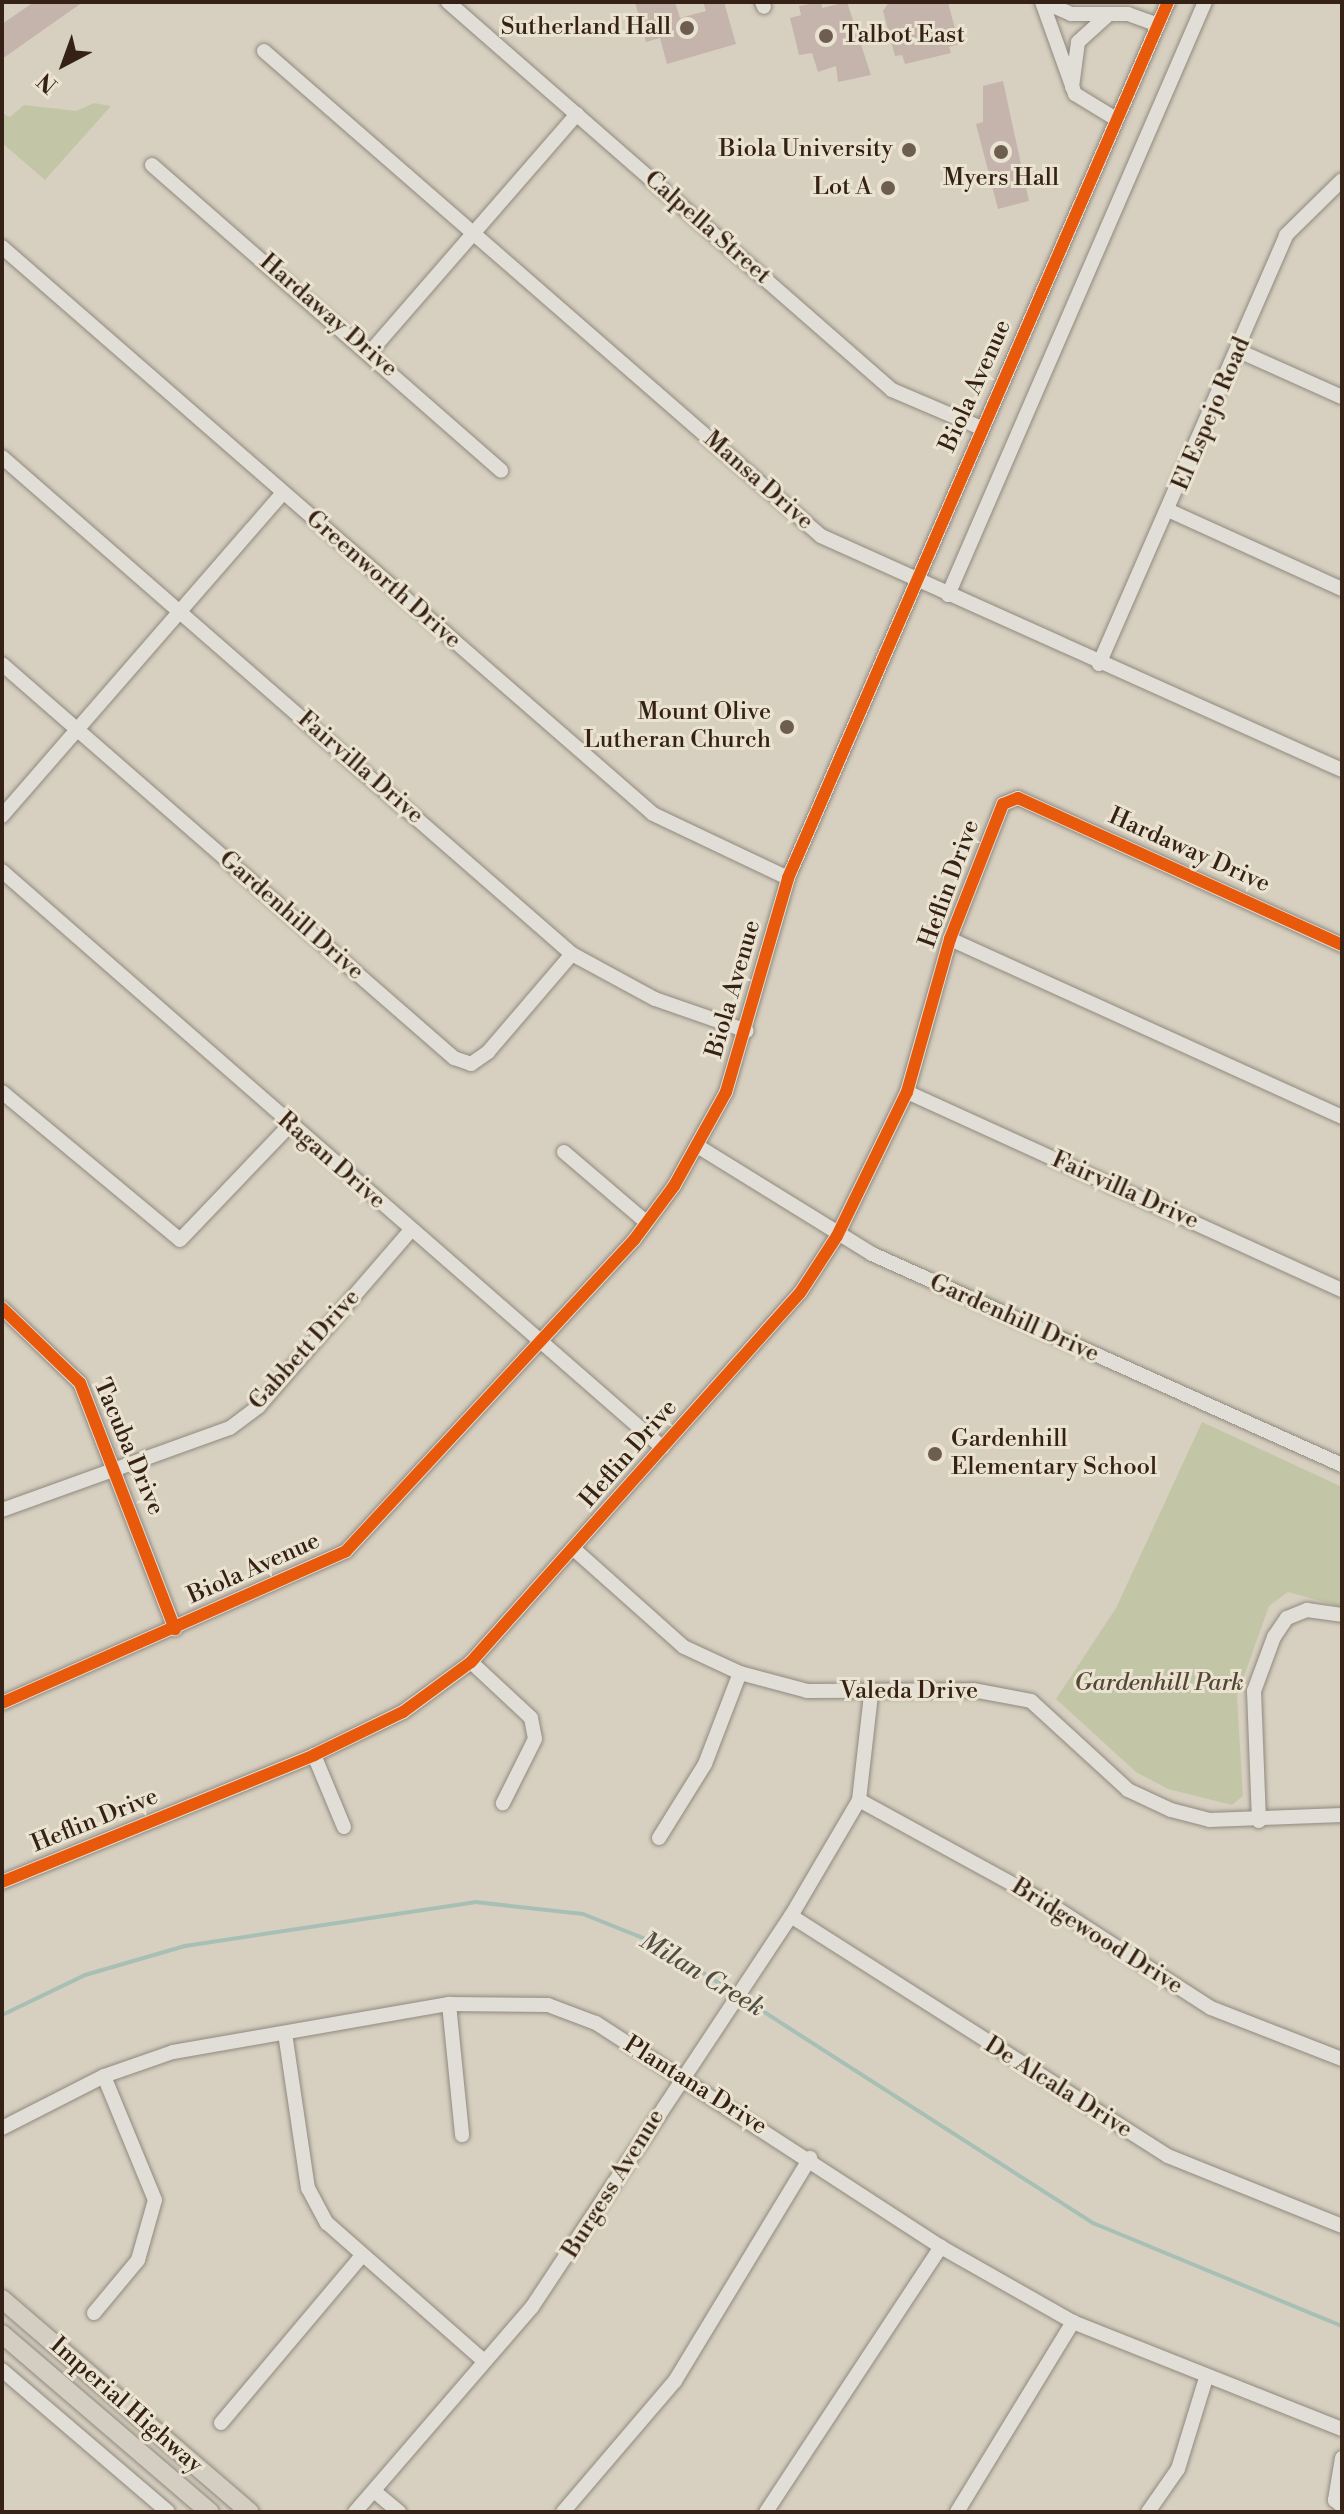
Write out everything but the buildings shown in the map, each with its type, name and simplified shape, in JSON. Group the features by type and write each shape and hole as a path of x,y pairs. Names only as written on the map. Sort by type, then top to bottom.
{"main road":[{"name":"Imperial Highway","path":"2,2299 250,2512"},
{"name":"Imperial Highway","path":"2,2334 210,2512"}],"street":[{"name":"Calpella Street","path":"448,2 892,390 981,428"},
{"path":"1043,2 1071,14 1110,15 1158,25"},
{"path":"1043,2 1072,89 1116,119"},
{"name":"Biola Avenue","path":"2,1703 346,1551 647,1223 699,1147 747,1031 788,878 1168,2"},
{"path":"948,595 1205,2"},
{"path":"1072,89 1078,42 1110,15"},
{"name":"Mansa Drive","path":"264,51 821,536 1099,664 1342,770"},
{"path":"371,351 577,114"},
{"name":"Hardaway Drive","path":"152,165 371,351 501,471"},
{"name":"El Espejo Road","path":"1099,664 1170,511 1286,235 1342,180"},
{"name":"Greenworth Drive","path":"2,247 653,814 788,878"},
{"path":"1239,351 1342,397"},
{"name":"Fairvilla Drive","path":"2,457 572,954 655,999 747,1031"},
{"path":"2,816 283,493"},
{"path":"1170,511 1342,589"},
{"name":"Gardenhill Drive","path":"2,664 454,1058 471,1064 488,1052 572,954"},
{"name":"Hardaway Drive","path":"1018,798 1342,945"},
{"name":"Heflin Drive","path":"2,1882 314,1755 403,1712 471,1662 575,1550 800,1293 837,1236 907,1092 950,939 1003,804 1018,798"},
{"name":"Ragan Drive","path":"2,871 410,1231 663,1448"},
{"path":"950,939 1342,1117"},
{"path":"2,1092 180,1240 290,1125"},
{"name":"Fairvilla Drive","path":"907,1092 1342,1290"},
{"name":"Gardenhill Drive","path":"699,1147 837,1236 1342,1465"},
{"path":"564,1152 647,1223"},
{"name":"Gabbett Drive","path":"2,1510 230,1428 259,1406 410,1231"},
{"name":"Tacuba Drive","path":"2,1308 80,1383 117,1470 175,1629"},
{"name":"Valeda Drive","path":"575,1550 684,1647 740,1673 807,1691 871,1694 973,1690 1031,1701 1128,1790 1197,1817 1259,1821 1342,1815"},
{"path":"1259,1821 1254,1691 1274,1637 1287,1618 1307,1610 1342,1615"},
{"path":"471,1662 531,1718 535,1739 503,1803"},
{"path":"659,1838 705,1764 740,1673"},
{"name":"Burgess Avenue","path":"355,2512 561,2267 682,2077 791,1916 859,1800 871,1694"},
{"path":"314,1755 344,1827"},
{"name":"Bridgewood Drive","path":"859,1800 1051,1905 1211,2008 1342,2059"},
{"name":"De Alcala Drive","path":"791,1916 1168,2156 1342,2226"},
{"path":"449,2004 462,2135"},
{"name":"Plantana Drive","path":"2,2128 104,2076 173,2052 449,2004 548,2005 596,2023 810,2158 941,2247 1073,2322 1205,2381 1342,2429"},
{"path":"285,2033 308,2188 327,2223 359,2259 484,2361"},
{"path":"94,2313 138,2260 155,2200 104,2076"},
{"path":"563,2512 675,2381 810,2158"},
{"path":"766,2512 941,2247"},
{"path":"221,2423 359,2259"},
{"path":"957,2512 1073,2322"},
{"path":"2,2370 168,2512"},
{"path":"1148,2512 1178,2469 1205,2381"},
{"path":"1342,2458 1335,2500 1342,2506"},
{"path":"374,2491 399,2512"}],"green space":[{"path":"94,103 111,106 45,180 2,143 2,113 10,117 24,105 76,111"},
{"name":"Gardenhill Park","path":"1202,1422 1342,1487 1342,1607 1288,1592 1269,1606 1237,1696 1243,1796 1232,1805 1168,1789 1136,1772 1056,1699 1116,1608"}],"waterway":[{"name":"Milan Creek","path":"2,2015 85,1975 185,1946 475,1902 583,1914 658,1944 1093,2223 1342,2326"}],"cycle path":[{"path":"2,1703 346,1551 634,1240 674,1186 726,1092 788,878 1168,2"},
{"path":"2,1882 314,1755 403,1712 471,1662 800,1293 837,1236 907,1092 950,939 1003,804 1018,798 1342,945"},
{"path":"2,1308 80,1383 175,1629"}],"place":[{"name":"Sutherland Hall","path":"687,28"},
{"name":"Talbot East","path":"826,36"},
{"name":"Biola University","path":"909,150"},
{"name":"Myers Hall","path":"1001,152"},
{"name":"Lot A","path":"888,188"},
{"name":"Mount Olive Lutheran Church","path":"787,727"},
{"name":"Gardenhill Elementary School","path":"935,1454"}]}
